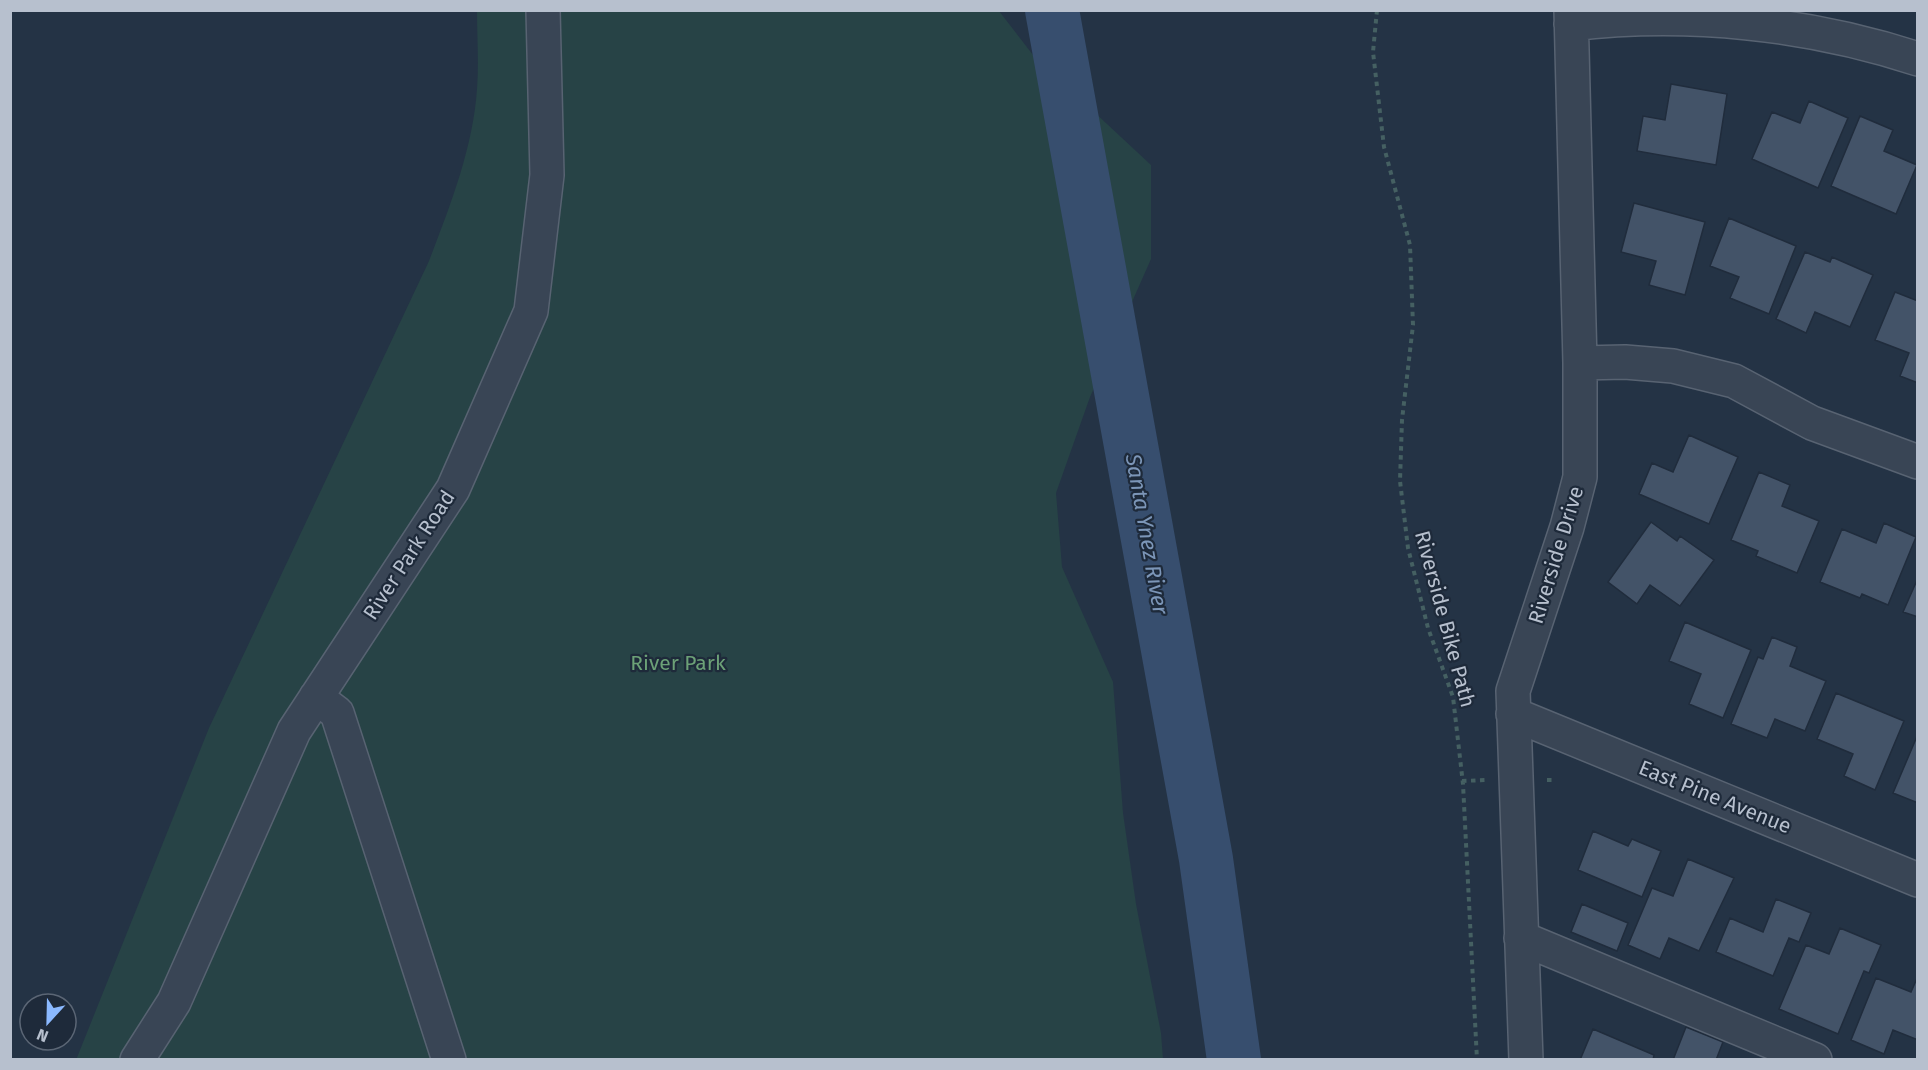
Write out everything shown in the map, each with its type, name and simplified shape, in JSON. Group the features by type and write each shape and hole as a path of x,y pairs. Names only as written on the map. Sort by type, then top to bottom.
{"street":[{"name":"River Park Road","path":"137,1059 174,1002 294,730 453,489 531,311 547,175 543,10"},
{"path":"1571,17 1698,18 1805,32 1917,60"},
{"name":"Riverside Drive","path":"1526,1059 1513,691 1567,527 1580,477 1580,363 1571,17"},
{"path":"1580,363 1625,362 1672,366 1734,381 1812,423 1917,462"},
{"path":"316,697 337,713 449,1059"},
{"name":"East Pine Avenue","path":"1513,714 1917,880"},
{"path":"1521,938 1815,1059"}],"path":[{"name":"Riverside Bike Path","path":"1377,10 1373,52 1384,147 1410,245 1413,325 1402,420 1400,481 1408,548 1428,628 1454,697 1463,784 1477,1059"}],"green space":[{"name":"River Park","path":"477,11 999,11 1033,55 1151,165 1151,259 1090,397 1056,493 1062,567 1113,682 1123,813 1136,904 1161,1033 1163,1059 76,1060 209,728 429,261 466,155 471,133 478,79"}],"building":[{"path":"1671,84 1727,94 1716,165 1637,151 1643,116 1665,120"},
{"path":"1809,101 1848,118 1818,188 1752,159 1772,112 1800,123"},
{"path":"1860,116 1893,130 1884,151 1917,165 1896,214 1831,186"},
{"path":"1634,203 1705,222 1685,295 1649,285 1656,261 1621,252"},
{"path":"1729,218 1796,246 1769,314 1730,298 1739,277 1710,266"},
{"path":"1805,252 1830,262 1832,257 1873,275 1850,327 1815,312 1806,333 1776,319"},
{"path":"1895,292 1918,301 1918,383 1900,376 1909,353 1875,340"},
{"path":"1689,435 1738,457 1709,524 1639,494 1652,463 1673,472"},
{"path":"1759,472 1790,485 1782,506 1819,521 1797,573 1756,556 1758,551 1731,540"},
{"path":"1651,522 1677,541 1680,536 1714,560 1680,606 1650,585 1637,604 1608,582"},
{"path":"1884,523 1916,537 1888,605 1862,594 1860,598 1820,582 1842,529 1876,543"},
{"path":"1918,578 1918,617 1903,612"},
{"path":"1685,622 1751,650 1723,718 1689,704 1701,674 1669,661"},
{"path":"1772,637 1797,647 1790,666 1826,681 1805,731 1775,719 1767,738 1731,724 1758,657 1763,659"},
{"path":"1836,693 1904,721 1875,790 1844,776 1853,754 1817,739"},
{"path":"1918,734 1918,803 1893,793"},
{"path":"1593,831 1628,846 1632,839 1661,851 1642,897 1578,870"},
{"path":"1688,859 1734,878 1699,951 1669,938 1660,959 1628,945 1652,888 1673,896"},
{"path":"1776,899 1811,913 1799,942 1789,938 1773,976 1716,952 1730,918 1763,932"},
{"path":"1582,904 1628,923 1617,951 1571,932"},
{"path":"1840,928 1881,945 1869,973 1864,971 1838,1034 1779,1009 1806,945 1829,954"},
{"path":"1918,976 1918,1040 1893,1030 1884,1054 1851,1040 1876,978 1911,992"},
{"path":"1686,1027 1723,1042 1716,1060 1673,1060"},
{"path":"1593,1029 1654,1055 1653,1060 1580,1060"}],"waterway":[{"name":"Santa Ynez River","path":"1052,10 1206,859 1234,1060"}]}
